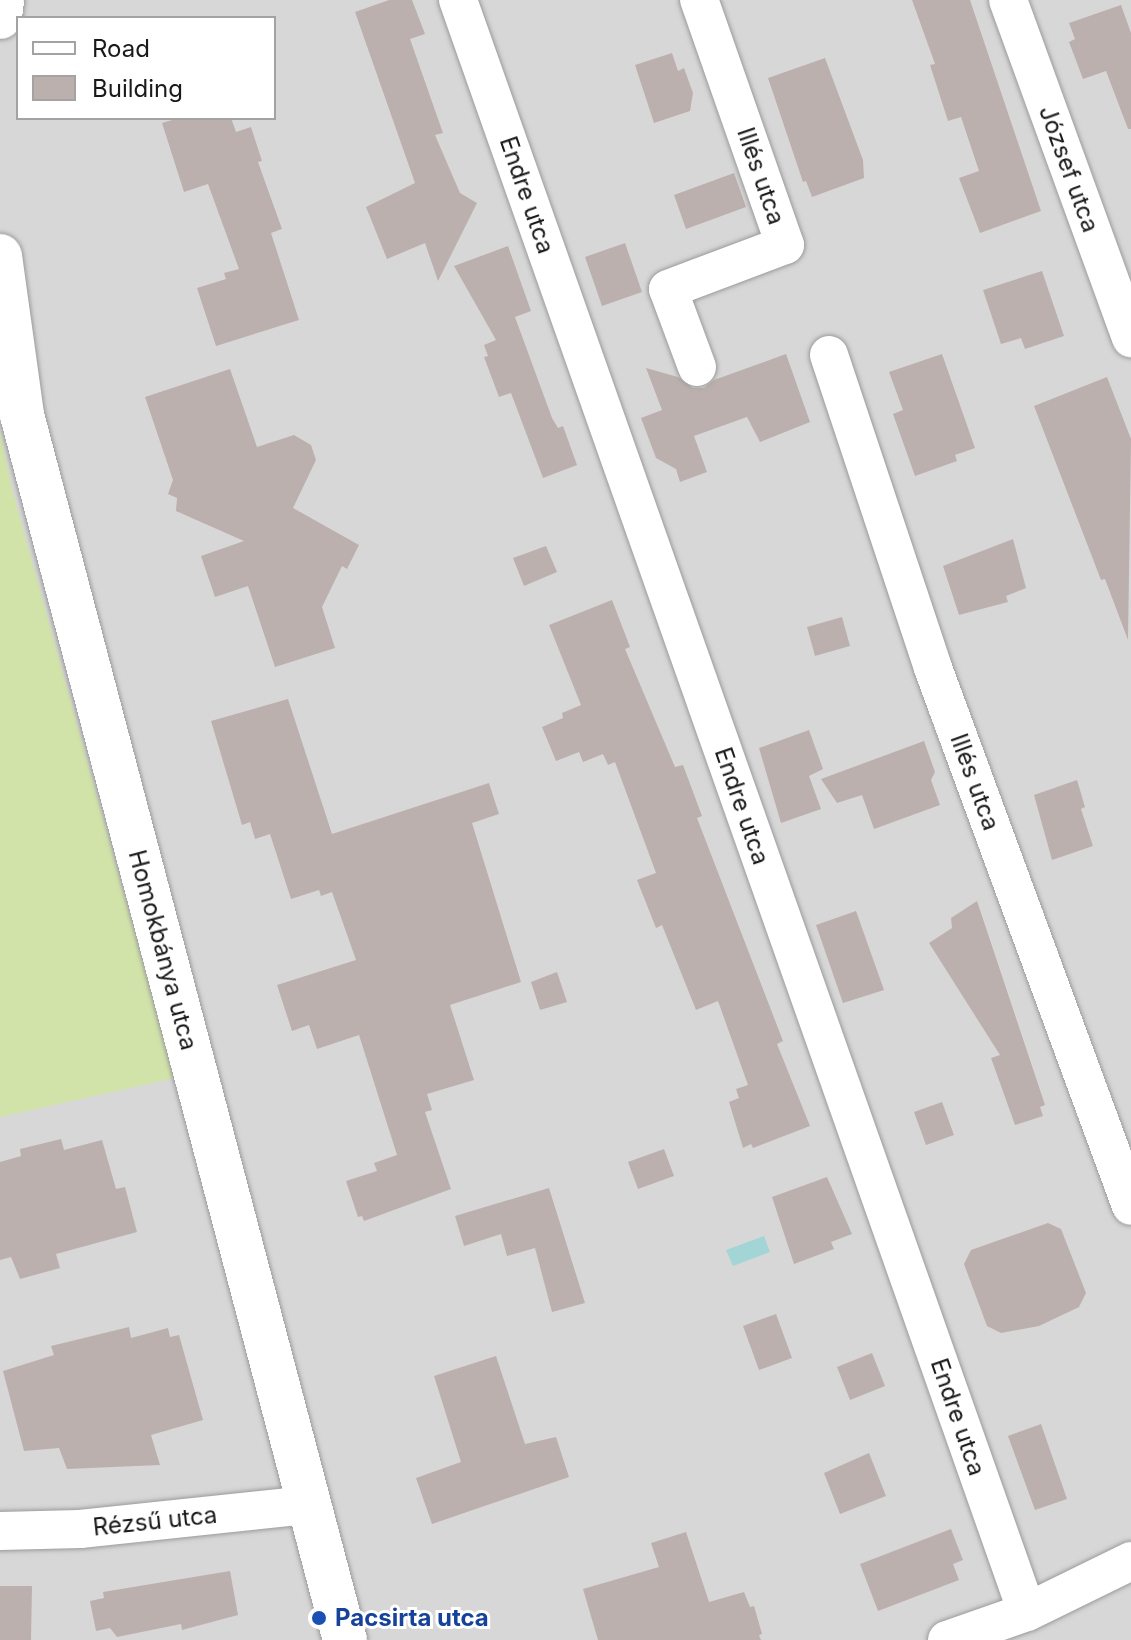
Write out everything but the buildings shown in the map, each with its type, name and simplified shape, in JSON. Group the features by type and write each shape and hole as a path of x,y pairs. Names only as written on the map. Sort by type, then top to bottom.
{"street":[{"path":"0,17 2,0"},
{"name":"Endre utca","path":"458,0 1027,1612"},
{"name":"Illés utca","path":"697,367 668,289 785,245 699,0"},
{"name":"József utca","path":"1008,0 1131,338"},
{"name":"Homokbánya utca","path":"0,256 7,326 26,429 345,1640"},
{"name":"Illés utca","path":"829,355 933,668 1131,1206"},
{"name":"Rézsű utca","path":"0,1531 80,1529 309,1505"},
{"path":"947,1640 1027,1612 1131,1561"}],"shaded area":[{"path":"0,0 1131,0 1131,1640 0,1640"}],"green space":[{"path":"0,429 12,489 175,1078 0,1117"}],"water":[{"path":"764,1236 770,1252 733,1266 726,1250"}],"place":[{"name":"Pacsirta utca","path":"319,1618"}]}
